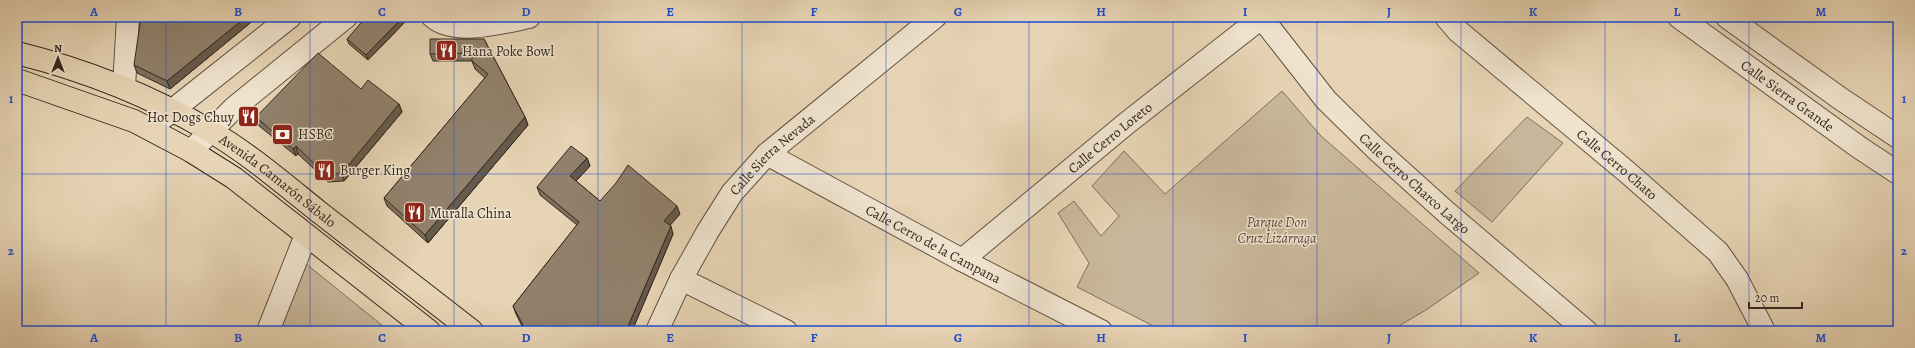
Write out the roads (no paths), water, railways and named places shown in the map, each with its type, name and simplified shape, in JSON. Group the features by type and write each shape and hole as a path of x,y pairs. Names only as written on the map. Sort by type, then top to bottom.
{"main road":[{"name":"Avenida Camarón Sábalo","path":"17,53 73,69 124,87 174,110 211,131 289,188 472,331"},
{"name":"Avenida Camarón Sábalo","path":"17,80 96,106 150,128 191,151 234,178 429,331"}],"street":[{"path":"124,87 128,17"},
{"path":"150,128 290,17"},
{"path":"191,151 235,107 346,17"},
{"path":"433,17 439,22 456,26 488,25 529,17"},
{"name":"Calle Sierra Nevada","path":"657,331 681,279 708,231 732,193 767,154 935,17"},
{"name":"Calle Cerro Loreto","path":"962,260 1127,123 1261,17"},
{"name":"Calle Cerro Charco Largo","path":"1261,17 1326,100 1369,142 1446,212 1586,331"},
{"name":"Calle Cerro Chato","path":"1446,17 1458,30 1633,176 1718,252 1737,279 1764,331"},
{"name":"Calle Sierra Grande","path":"1679,17 1860,148 1898,173"},
{"name":"Calle Sierra Grande","path":"1727,17 1841,99 1898,137"},
{"name":"Calle Cerro de la Campana","path":"767,154 962,260 1102,331"},
{"path":"268,331 306,235"},
{"path":"681,279 786,331"}],"place":[{"name":"Hana Poke Bowl","path":"446,51"},
{"name":"Hot Dogs Chuy","path":"249,117"},
{"name":"HSBC","path":"282,134"},
{"name":"Burger King","path":"324,170"},
{"name":"Muralla China","path":"415,213"}],"park label":[{"name":"Parque Don Cruz Lizárraga","path":"1277,230"}]}
